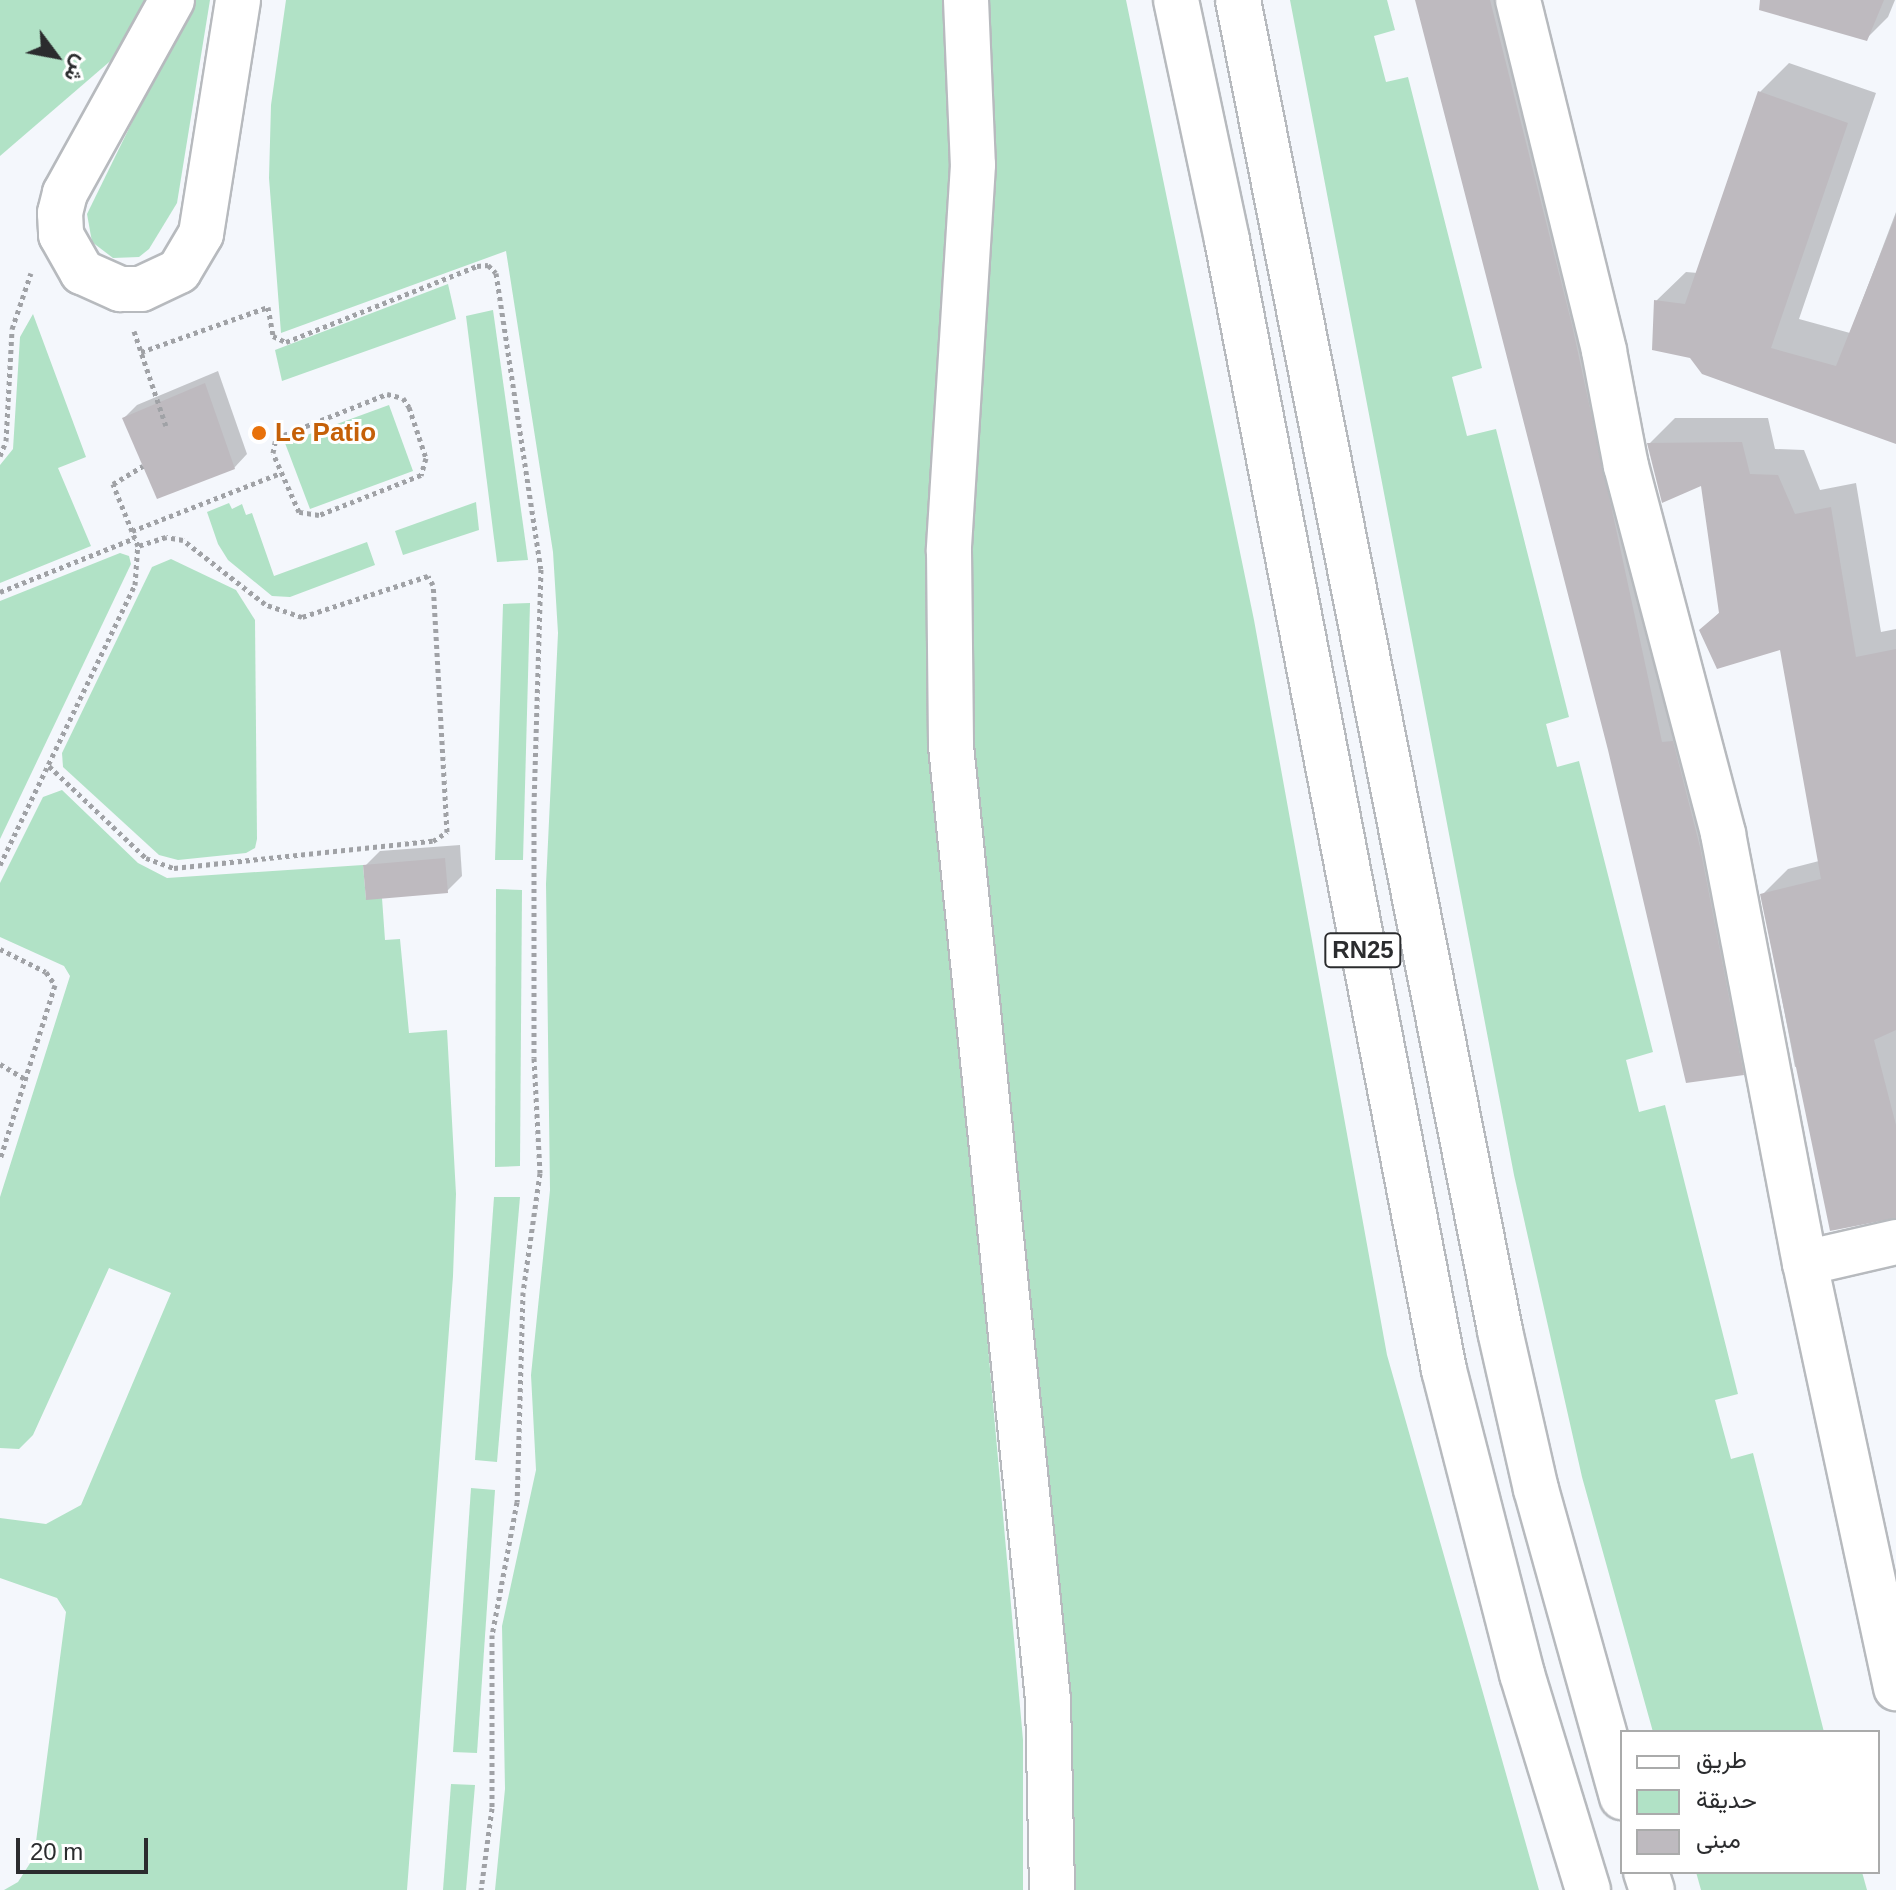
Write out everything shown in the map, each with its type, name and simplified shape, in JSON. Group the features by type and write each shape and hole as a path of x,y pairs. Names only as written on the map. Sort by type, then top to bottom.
{"main road":[{"path":"172,0 65,193 61,235 82,272 120,289 161,283 193,254 201,234 238,0"},
{"path":"966,0 973,165 949,551 951,746 1048,1699 1052,1890"},
{"name":"RN25","path":"1176,0 1227,240 1444,1370 1522,1674 1588,1890"},
{"name":"RN25","path":"1238,0 1500,1331 1536,1489 1620,1790"},
{"path":"1518,0 1604,351 1626,466 1723,834 1805,1263 1896,1688"},
{"path":"1805,1263 1896,1242"}],"path":[{"path":"0,456 6,441 12,329 19,301 44,251 61,235"},
{"path":"141,352 268,307 273,336 286,342 482,265 496,273 541,569 534,801 534,1058 540,1173 523,1292 517,1502 492,1635 492,1808 481,1890"},
{"path":"120,289 166,426"},
{"path":"387,394 403,398 409,407 426,458 415,479 312,516 294,505 281,473 273,445 282,433 387,394"},
{"path":"0,865 135,585 138,546 113,484 143,466"},
{"path":"0,592 281,473"},
{"path":"49,766 146,858 174,868 433,841 447,832 433,585 428,576 302,617 265,604 183,540 166,537 138,546"},
{"path":"0,949 46,972 55,985 0,1159"},
{"path":"0,1064 25,1079"}],"green space":[{"path":"0,0 151,0 115,57 0,156"},
{"path":"192,0 210,0 177,203 149,249 139,257 113,258 92,242 87,214"},
{"path":"286,0 946,0 953,186 933,728 1023,1740 1023,1890 495,1890 505,1789 502,1626 536,1470 531,1375 550,1190 546,884 558,633 553,552 506,251 281,333 269,178 271,105"},
{"path":"983,0 1126,0 1254,620 1387,1355 1539,1890 1066,1890 974,808 971,521"},
{"path":"1290,0 1387,0 1395,30 1374,36 1386,82 1408,77 1482,368 1452,377 1467,436 1496,429 1569,717 1546,724 1557,767 1579,761 1653,1052 1626,1060 1639,1112 1665,1105 1738,1394 1715,1400 1731,1459 1753,1453 1823,1730 1652,1730 1582,1477 1514,1175"},
{"path":"448,284 456,319 282,381 275,350"},
{"path":"493,310 528,560 497,562 466,316"},
{"path":"33,314 86,457 58,468 91,546 0,583 0,465 13,449 20,337"},
{"path":"389,405 413,471 310,509 285,443"},
{"path":"476,502 479,530 403,555 395,531"},
{"path":"229,503 232,509 242,504 246,515 252,513 274,576 367,542 375,565 290,597 272,596 228,560 218,544 207,512"},
{"path":"120,553 129,556 131,564 0,839 0,601"},
{"path":"171,559 236,590 255,620 257,839 255,848 246,853 178,860 159,855 63,767 62,753 152,567"},
{"path":"530,603 523,860 495,860 503,604"},
{"path":"62,790 138,863 167,878 363,865 366,899 382,898 385,940 400,939 409,1033 447,1030 456,1194 453,1276 407,1890 4,1890 18,1882 34,1857 66,1612 57,1598 0,1578 0,1518 46,1524 81,1505 171,1293 109,1268 33,1435 19,1449 0,1448 0,1197 70,976 64,966 0,937 0,883 43,797"},
{"path":"496,889 522,890 520,1166 495,1167"},
{"path":"494,1197 520,1197 497,1462 475,1460"},
{"path":"471,1488 495,1490 477,1753 453,1752"},
{"path":"451,1784 475,1785 466,1890 443,1890"},
{"path":"1697,1874 1863,1874 1867,1890 1701,1890"}],"building":[{"path":"1415,0 1490,0 1572,325 1662,742 1673,741 1700,847 1744,1075 1686,1083 1608,750"},
{"path":"1760,0 1884,0 1867,41 1759,10"},
{"path":"1758,91 1848,123 1771,348 1836,366 1896,215 1896,444 1702,374 1690,358 1652,350 1654,300 1685,304"},
{"path":"205,383 235,469 157,499 122,418"},
{"path":"1742,442 1750,474 1778,475 1795,514 1831,507 1856,657 1896,649 1896,1030 1874,1040 1896,1125 1896,1218 1830,1231 1760,894 1821,879 1780,650 1717,669 1699,630 1719,613 1701,486 1662,503 1647,443"},
{"path":"445,858 448,893 366,900 363,865"}],"place":[{"name":"Le Patio","path":"259,433"}]}
